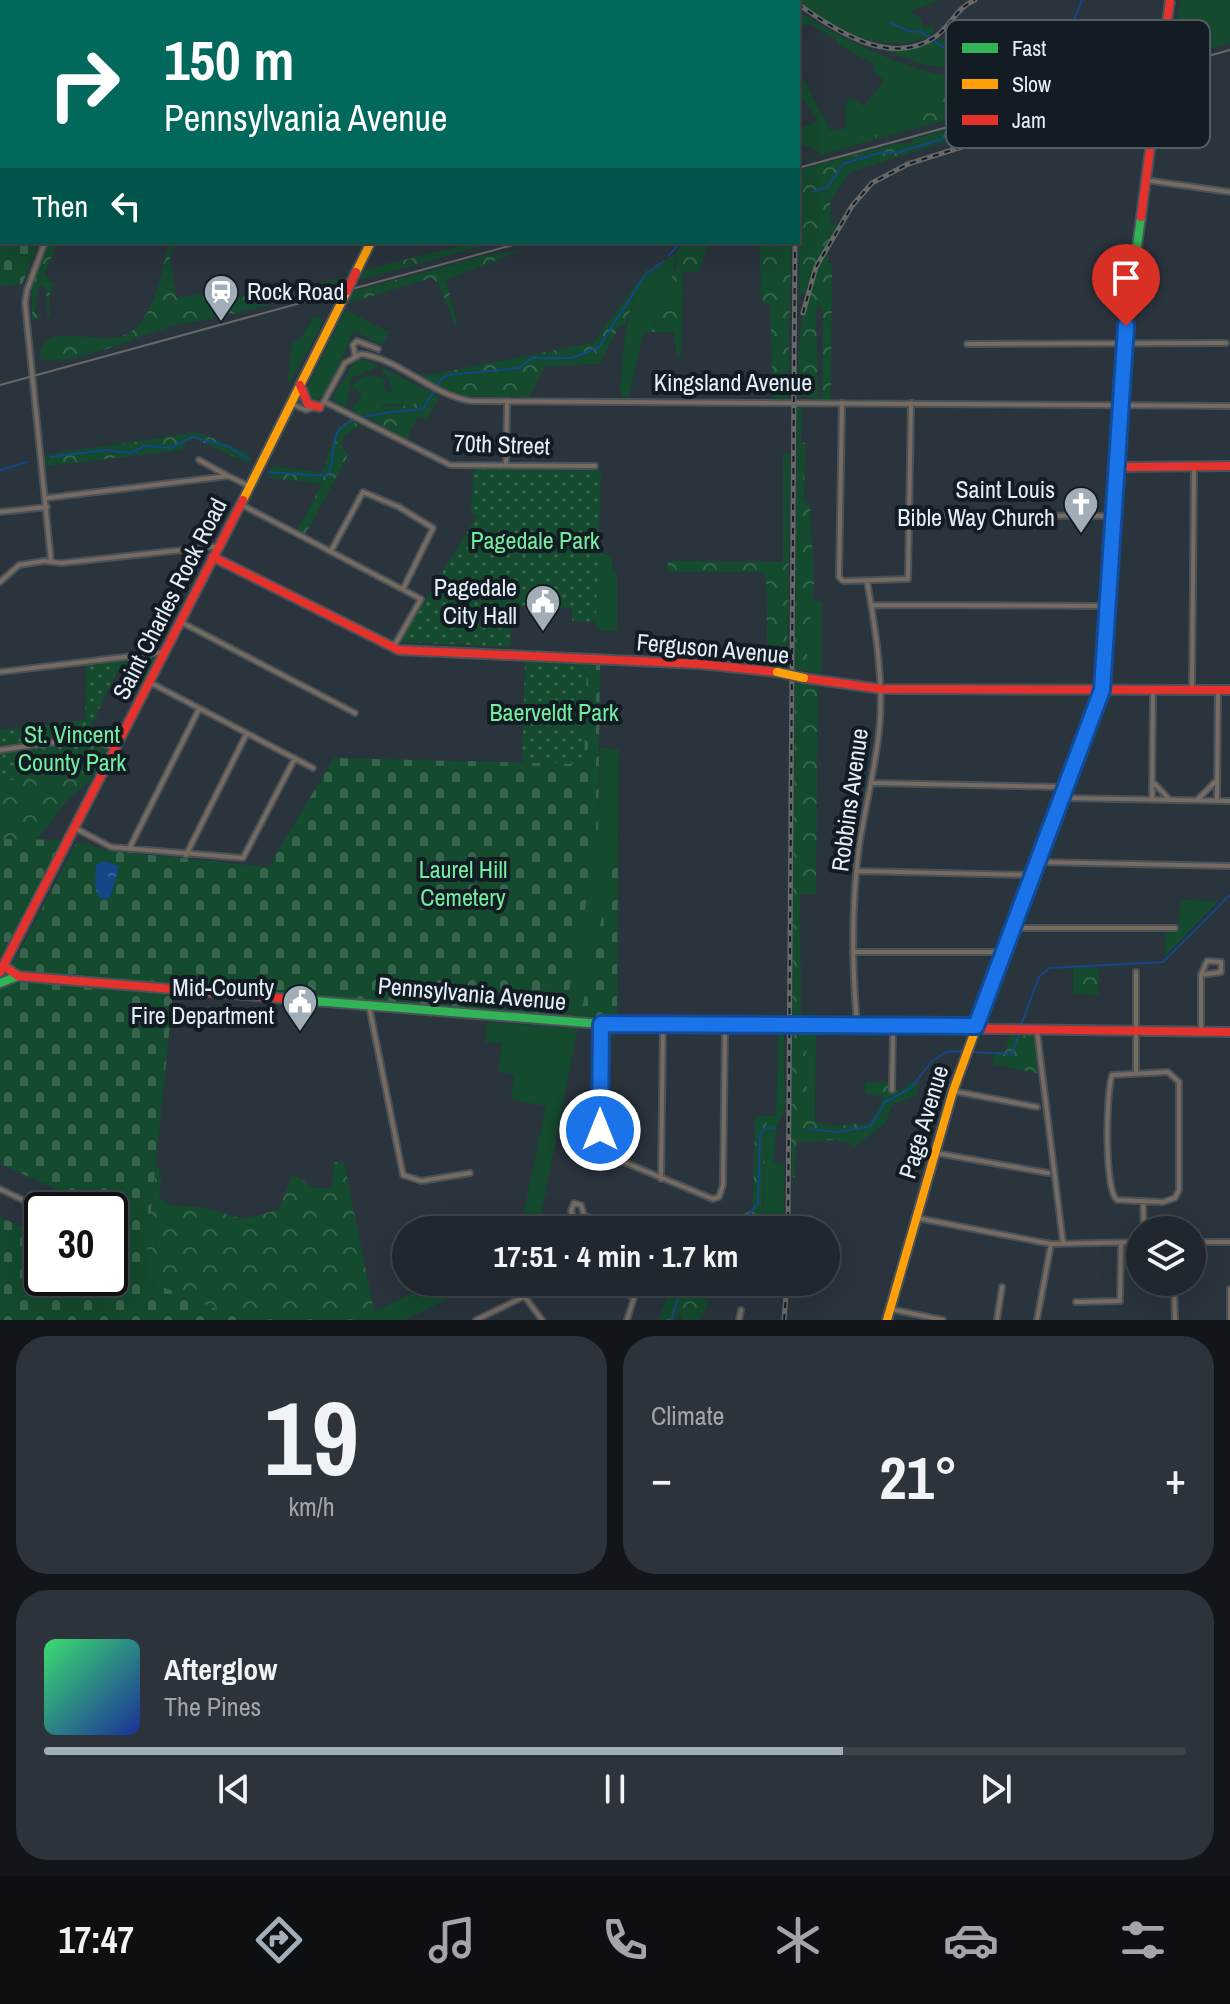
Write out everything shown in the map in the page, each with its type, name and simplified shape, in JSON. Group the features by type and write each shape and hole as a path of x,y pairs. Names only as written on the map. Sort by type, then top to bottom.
{"street":[{"name":"Page Avenue","path":"1167,20 1170,0"},
{"name":"Page Avenue","path":"887,1320 953,1091 1102,690 1110,606 1125,344 1150,148"},
{"path":"1145,180 1230,192"},
{"path":"44,244 25,303 51,561"},
{"name":"Saint Charles Rock Road","path":"2,969 77,829 370,244"},
{"path":"289,403 306,410 322,404 345,363 355,355 353,345 357,341 378,349"},
{"path":"967,344 1226,343"},
{"name":"Kingsland Avenue","path":"355,355 372,356 430,387 461,399 1230,406"},
{"path":"300,385 305,401 322,404"},
{"path":"506,465 507,401"},
{"path":"842,402 840,579 867,581 908,579 911,403"},
{"name":"70th Street","path":"322,404 450,465 595,466"},
{"path":"199,460 249,486"},
{"path":"1192,690 1194,466"},
{"path":"1117,467 1230,466"},
{"path":"46,498 228,476"},
{"path":"331,551 363,492 399,507 433,528 403,589"},
{"path":"240,504 421,599 393,648"},
{"path":"0,512 47,507"},
{"path":"910,515 1115,516"},
{"path":"0,582 19,565 219,546"},
{"name":"Ferguson Avenue","path":"213,557 393,648 713,665 881,689 1230,690"},
{"name":"Robbins Avenue","path":"857,1025 853,952 857,871 873,783 881,689 867,581"},
{"path":"871,605 1110,606"},
{"path":"181,622 355,713"},
{"path":"0,672 165,652"},
{"path":"151,683 313,768"},
{"path":"1152,800 1153,690"},
{"path":"1217,800 1218,690"},
{"path":"129,849 199,709"},
{"path":"186,855 247,733"},
{"path":"0,750 83,738 117,748"},
{"path":"77,829 111,847 243,858 295,758"},
{"path":"1152,777 1155,787 1171,801"},
{"path":"1197,800 1209,792 1217,779"},
{"path":"873,783 1067,787"},
{"path":"1063,798 1230,801"},
{"path":"1038,862 1230,866"},
{"path":"857,871 1033,875"},
{"path":"1013,928 1175,928"},
{"path":"853,952 1004,952"},
{"path":"1201,975 1221,972 1221,962 1207,961 1201,975 1201,1031"},
{"path":"2,969 18,976"},
{"path":"1136,972 1136,1072"},
{"path":"0,983 18,976"},
{"name":"Pennsylvania Avenue","path":"18,976 601,1024 976,1026 1037,1031 1230,1032"},
{"path":"369,1006 403,1175 421,1181 470,1173"},
{"path":"601,1024 600,1141 603,1149 609,1156 713,1199 719,1197 723,1185 725,1025"},
{"path":"661,1179 663,1025"},
{"path":"892,1090 893,1025"},
{"path":"1037,1031 1063,1243"},
{"path":"1168,1072 1179,1082 1179,1190 1173,1200 1143,1201 1117,1200 1110,1192 1110,1082 1114,1074 1168,1072"},
{"path":"953,1091 1037,1107"},
{"path":"935,1153 1048,1173"},
{"path":"0,1189 24,1200"},
{"path":"1143,1201 1144,1216"},
{"path":"916,1218 1051,1244 1126,1243"},
{"path":"1206,1242 1230,1242"},
{"path":"1076,1302 1120,1301 1121,1243"},
{"path":"1037,1320 1051,1244"},
{"path":"997,1320 1002,1287"},
{"path":"1230,1289 1230,1320"},
{"path":"1174,1296 1175,1320"},
{"path":"476,1320 525,1297 542,1320"},
{"path":"627,1320 634,1297"},
{"path":"890,1309 943,1320"},
{"path":"739,1320 741,1310"}],"green space":[{"path":"800,0 941,0 910,11 920,17 924,28 932,26 934,33 915,41 897,44 879,42 862,38 828,21"},
{"path":"1180,0 1230,0 1230,43 1210,48 1210,20 1177,20"},
{"path":"800,12 886,57 946,76 946,94 935,95 876,135 876,139 800,161 822,153 803,145 800,147 800,128 818,121 800,98 800,73 831,131 846,128 845,107 850,97 864,106 884,80 874,72 875,65 838,44 838,41 808,23 801,28"},
{"path":"941,39 946,42 946,68 921,64 884,50 912,48"},
{"path":"946,94 946,120 876,139 875,135 935,95"},
{"path":"946,130 946,142 850,172 830,202 831,224 836,223 836,229 816,263 804,294 799,295 800,169 894,144 913,143 913,139"},
{"path":"0,244 38,244 22,284 0,286"},
{"path":"47,244 57,244 44,274 53,284 49,297 50,315 47,316 46,289 42,285 38,288 35,313 43,316 32,320 32,283"},
{"path":"169,244 174,244 170,258 176,298 211,293 209,303 254,294 262,296 343,278 339,286 166,328 75,358 40,359 43,345 50,338 120,337 132,331 147,313"},
{"path":"467,244 490,244 360,280 365,270"},
{"path":"681,244 707,244 699,272 683,272 682,345 678,363 674,332 652,332 677,263 674,258"},
{"path":"760,244 791,244 788,399 773,399 770,304 761,301"},
{"path":"828,249 828,263 832,263 831,400 822,400 823,313 819,303 816,313 818,400 803,396 800,390 800,336 812,281"},
{"path":"523,250 446,280 455,324 438,283 431,278 349,303 354,291 488,255"},
{"path":"676,253 669,291 652,332 644,332 628,399 623,398 620,391 626,332 636,297 645,281"},
{"path":"648,268 653,273 635,297 625,325 619,326 600,364 545,366 529,397 463,396 418,377 593,343"},
{"path":"345,310 389,332 382,345 354,331 326,394 313,401 308,397 307,388"},
{"path":"314,316 321,318 322,325 287,387 292,343 300,339"},
{"path":"356,360 367,360 378,367 351,378 347,407 335,402 333,396"},
{"path":"383,368 426,390 413,405 388,404 363,414 365,417 351,410 362,395 352,387 362,377 384,379 386,392 392,391 388,377 381,372"},
{"path":"426,390 439,397 427,420 418,417 406,440 363,414 367,408 413,405"},
{"path":"797,406 802,406 804,502 810,504 814,581 806,671 795,669"},
{"path":"350,420 360,426 344,436 341,444 348,455 305,535 297,531 322,484 269,478 268,472 274,466 322,473 338,428"},
{"path":"197,432 249,453 250,460 248,463 195,439 186,442 183,450 46,466 45,455"},
{"path":"783,454 790,454 789,562 783,562"},
{"name":"Pagedale Park","path":"474,467 601,470 596,622 572,621 572,608 513,606 510,647 400,642 477,516 471,512"},
{"path":"600,549 603,554 612,555 612,568 617,574 617,631 600,631 596,627 596,566"},
{"path":"668,561 789,562 787,668 772,665 769,654 764,572 667,572"},
{"path":"811,601 822,601 821,674 806,671"},
{"name":"St. Vincent County Park","path":"155,657 144,681 118,669 92,725 116,737 96,774 0,781 0,730 85,720 86,664"},
{"name":"Baerveldt Park","path":"525,662 587,664 584,764 522,762"},
{"name":"Laurel Hill Cemetery","path":"587,664 600,665 598,843 564,1016 174,985 144,1279 242,1320 0,1320 0,1217 24,1228 24,1296 128,1296 128,1192 53,1192 54,1188 0,1164 0,988 77,842 110,851 268,867 334,758 583,764"},
{"path":"795,682 818,687 816,894 800,894 801,1017 792,1018"},
{"path":"600,748 619,749 618,843 580,1017 564,1016 598,843"},
{"path":"103,760 91,780 67,800 33,845 0,848 0,765"},
{"path":"0,839 63,840 0,959"},
{"path":"618,843 617,1018 580,1017"},
{"path":"1181,900 1218,901 1165,957 1165,932 1178,930"},
{"path":"1073,967 1099,968 1098,995 1073,994"},
{"path":"487,1022 578,1028 541,1216 523,1216 546,1106 511,1100 514,1075 498,1071 502,1043 485,1042"},
{"path":"784,1030 785,1109 777,1127 773,1162 784,1164 784,1216 763,1216 767,1116 776,1116 778,1031"},
{"path":"789,1031 800,1031 806,1040 807,1107 815,1115 815,1122 835,1126 870,1123 884,1097 865,1093 865,1083 888,1082 888,1091 898,1091 910,1082 919,1082 916,1096 893,1104 885,1123 856,1146 836,1140 796,1142 795,1178 792,1176"},
{"path":"800,1031 816,1031 815,1115 807,1107 806,1040"},
{"path":"1011,1033 1033,1036 1039,1074 992,1064 995,1052 1005,1052"},
{"path":"755,1116 767,1116 762,1216 740,1216 753,1209"},
{"path":"333,1162 344,1162 374,1311 356,1320 242,1320 144,1280 156,1164 162,1176 159,1198 171,1205 206,1208 243,1219 278,1210 293,1174 314,1188 332,1188"},
{"path":"407,1296 454,1296 405,1320 356,1320"},
{"path":"667,1296 709,1296 707,1307 699,1320 683,1320 679,1313 676,1320 659,1320"}],"water":[{"path":"105,861 119,866 111,895 106,900 98,896 95,886 96,865"}],"waterway":[{"path":"1073,20 1082,0"},
{"path":"890,23 911,32 920,31 946,49"},
{"path":"812,192 828,187 843,164 879,153 900,152 946,138"},
{"path":"669,255 679,244"},
{"path":"268,472 327,476 335,438 343,426 376,414 423,409 441,379 449,375 519,368 532,358 572,358 599,347 645,275 664,261"},
{"path":"51,457 105,450 131,453 145,446 171,448 192,437 228,446 250,460"},
{"path":"0,470 27,462"},
{"path":"1021,1025 1039,977 1049,968 1163,962 1230,895"},
{"path":"971,1052 1012,1054 1020,1031"},
{"path":"809,1129 838,1132 871,1126 885,1102 911,1088 931,1062 946,1052 965,1051"},
{"path":"747,1216 758,1204 760,1134 764,1129 774,1128"},
{"path":"671,1320 679,1296"}],"tram line":[{"path":"1210,55 1230,50"},
{"path":"800,167 946,128"},
{"path":"0,385 517,244"}],"railway":[{"path":"952,20 975,0"},
{"path":"800,5 846,34 882,47 900,49 918,46 946,27"},
{"path":"803,313 816,267 852,206 872,183 908,164 958,148"},
{"path":"788,1216 795,244"},
{"path":"784,1320 786,1296"}],"traffic: fast":[{"path":"1113,527 1126,326 1141,217"},
{"path":"0,983 18,976"},
{"path":"314,1001 601,1024 919,1028"}],"traffic: slow":[{"path":"356,272 370,244"},
{"path":"243,500 347,291"},
{"path":"777,672 804,678"},
{"path":"887,1320 953,1091 978,1023"}],"traffic: jam":[{"path":"1167,20 1170,0"},
{"path":"1141,217 1150,148"},
{"path":"347,291 356,272"},
{"path":"300,385 308,404 319,407"},
{"path":"1117,467 1230,466"},
{"path":"0,972 243,500"},
{"path":"978,1023 1102,690 1113,527"},
{"path":"213,557 399,650 700,664 777,672"},
{"path":"804,678 881,689 1230,690"},
{"path":"4,966 18,976 314,1001"},
{"path":"919,1028 1230,1032"}],"place":[{"name":"Rock Road","path":"221,323"},
{"name":"Saint Louis Bible Way Church","path":"1081,535"},
{"name":"Pagedale City Hall","path":"543,633"},
{"name":"Mid-County Fire Department","path":"300,1033"}],"route":[{"path":"600,1130 601,1024 976,1026 1100,700 1106,665 1126,326"}]}
